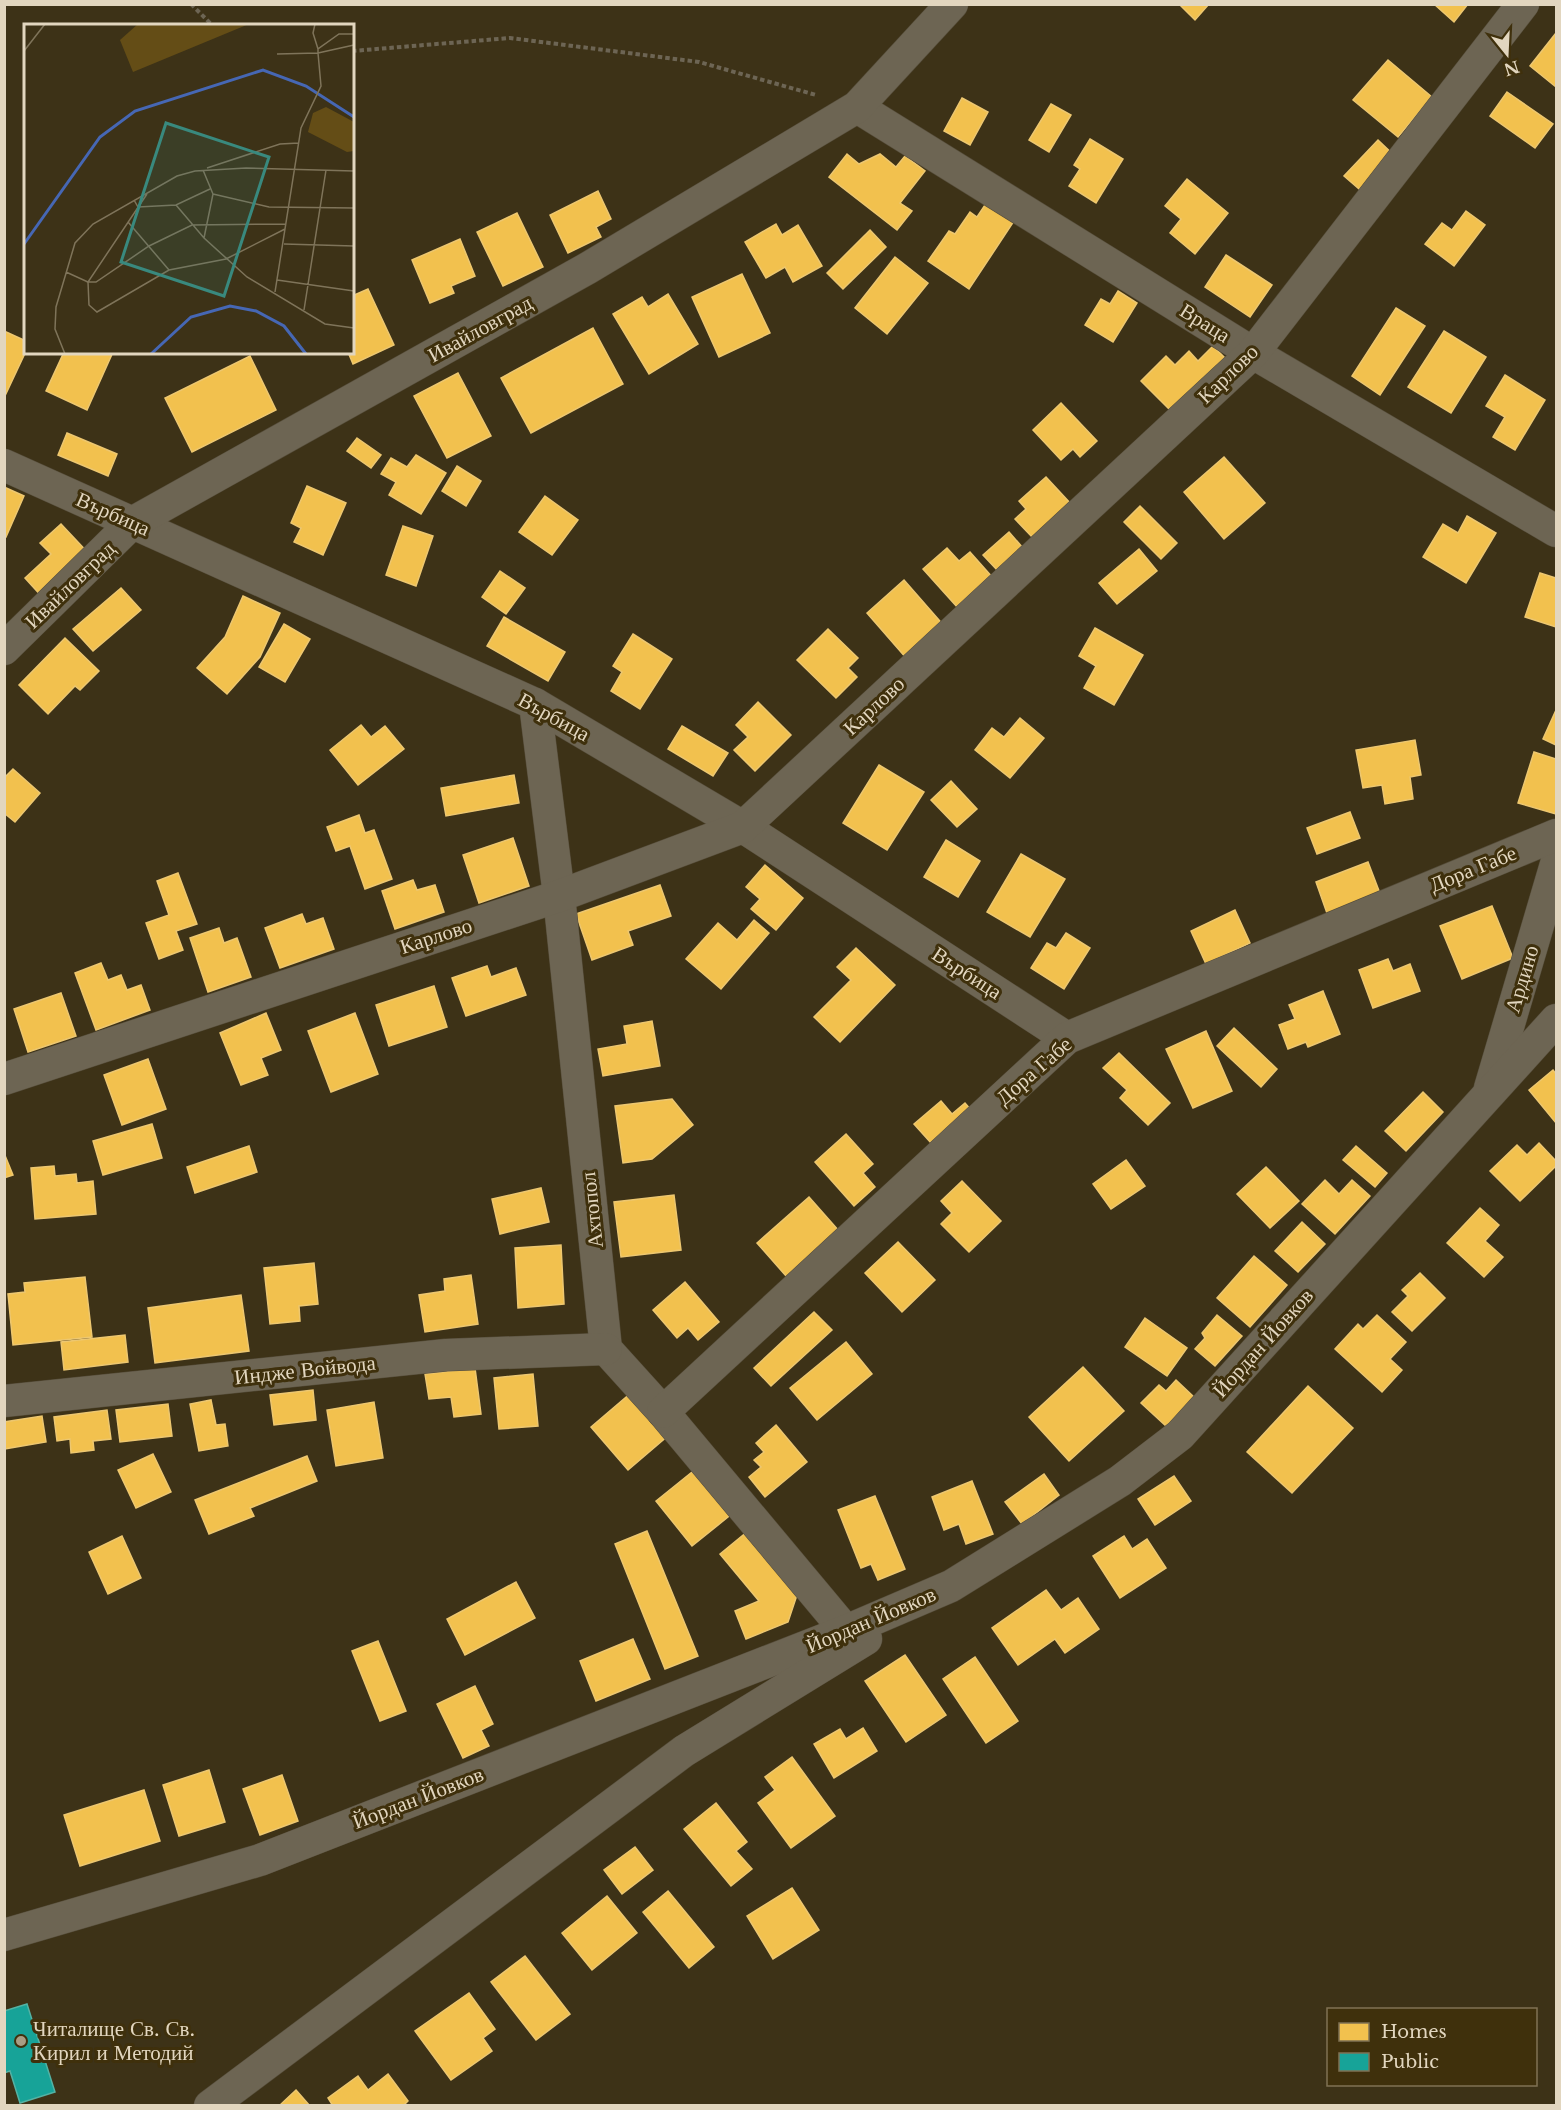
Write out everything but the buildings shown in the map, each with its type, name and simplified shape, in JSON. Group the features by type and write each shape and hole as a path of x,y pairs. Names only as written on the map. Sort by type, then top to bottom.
{"street":[{"name":"Ивайловград","path":"4,649 132,523 588,268 857,107 952,4"},
{"name":"Карлово","path":"4,1079 559,896 743,827 1253,353 1523,4"},
{"name":"Враца","path":"857,107 1253,353 1557,531"},
{"name":"Върбица","path":"4,465 535,704 743,827 1067,1038"},
{"name":"Ахтопол","path":"535,704 559,896 606,1349"},
{"name":"Дора Габе","path":"663,1412 1067,1038 1557,835"},
{"name":"Ардино","path":"1488,1094 1557,864"},
{"name":"Йордан Йовков","path":"4,1935 260,1860 846,1631 951,1586 1120,1481 1180,1435 1557,1020"},
{"name":"Индже Войвода","path":"4,1401 446,1355 606,1349"},
{"path":"606,1349 663,1412 846,1631"},
{"path":"210,2106 684,1752 951,1586"}],"path":[{"path":"191,4 211,24"},
{"path":"354,51 510,38 699,62 857,107"}],"place":[{"name":"Читалище Св. Св. Кирил и Методий","path":"21,2041"}]}
